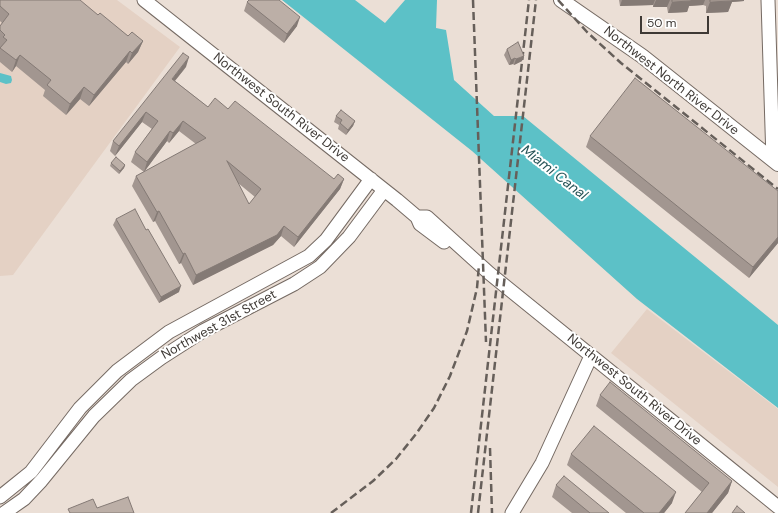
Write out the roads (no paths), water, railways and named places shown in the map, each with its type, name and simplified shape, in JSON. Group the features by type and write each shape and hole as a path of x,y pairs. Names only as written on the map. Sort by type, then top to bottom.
{"main road":[{"name":"Northwest North River Drive","path":"561,0 642,56 775,162"}],"street":[{"name":"Northwest South River Drive","path":"144,0 417,217 427,217 489,273 778,507"},
{"path":"768,0 775,162"},
{"name":"Northwest 31st Street","path":"0,497 31,472 89,397 129,360 175,328 298,263 318,248 370,179"},
{"name":"Northwest 31st Street","path":"4,513 24,499 42,481 94,416 136,377 161,358 203,331 276,294 309,275 329,259 370,210 384,190"},
{"path":"268,279 276,294"},
{"path":"511,513 542,463 591,356"}],"water":[{"name":"Miami Canal","path":"282,0 355,0 385,23 405,0 437,0 436,28 446,30 454,80 494,116 523,116 778,325 778,408 637,299 472,151"},
{"path":"0,73 11,76 11,83 6,84 0,82"}],"railway":[{"path":"473,0 486,342"},
{"path":"471,513 529,0"},
{"path":"478,513 536,0"},
{"path":"558,0 587,32 621,63 778,189"},
{"path":"331,513 373,481 396,459 434,408 450,376 467,331 477,288 479,265"},
{"path":"490,448 492,513"}]}
